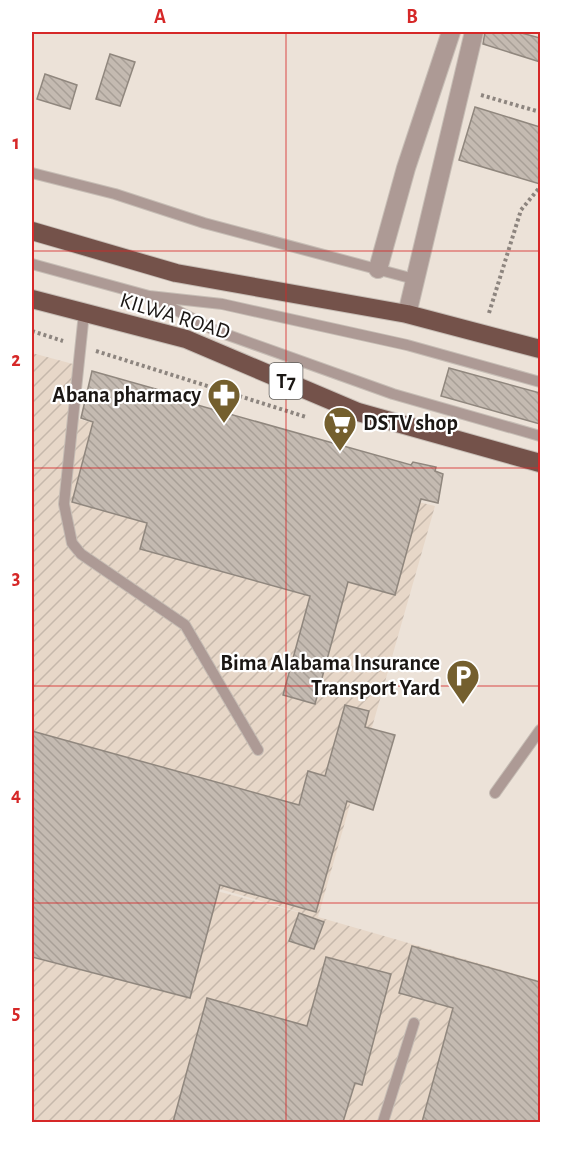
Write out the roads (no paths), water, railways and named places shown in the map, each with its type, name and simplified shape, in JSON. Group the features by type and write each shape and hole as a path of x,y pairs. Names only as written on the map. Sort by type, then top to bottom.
{"highway":[{"name":"KILWA ROAD","path":"32,231 176,273 407,314 540,349"},
{"name":"KILWA ROAD","path":"32,299 186,339 358,412 540,463"}],"street":[{"path":"378,269 406,168 451,32"},
{"path":"407,314 474,32"}],"lane":[{"path":"32,173 115,194 204,223 414,279"},
{"path":"32,264 149,296 222,304 384,340 540,382"},
{"path":"149,296 214,330 393,394 540,436"},
{"path":"84,313 64,504 72,543 81,554 185,625 258,750"},
{"path":"495,793 540,730"},
{"path":"383,1122 414,1023"}],"place":[{"name":"Abana pharmacy","path":"224,424"},
{"name":"DSTV shop","path":"340,452"},
{"name":"Bima Alabama Insurance Transport Yard","path":"463,705"}]}
